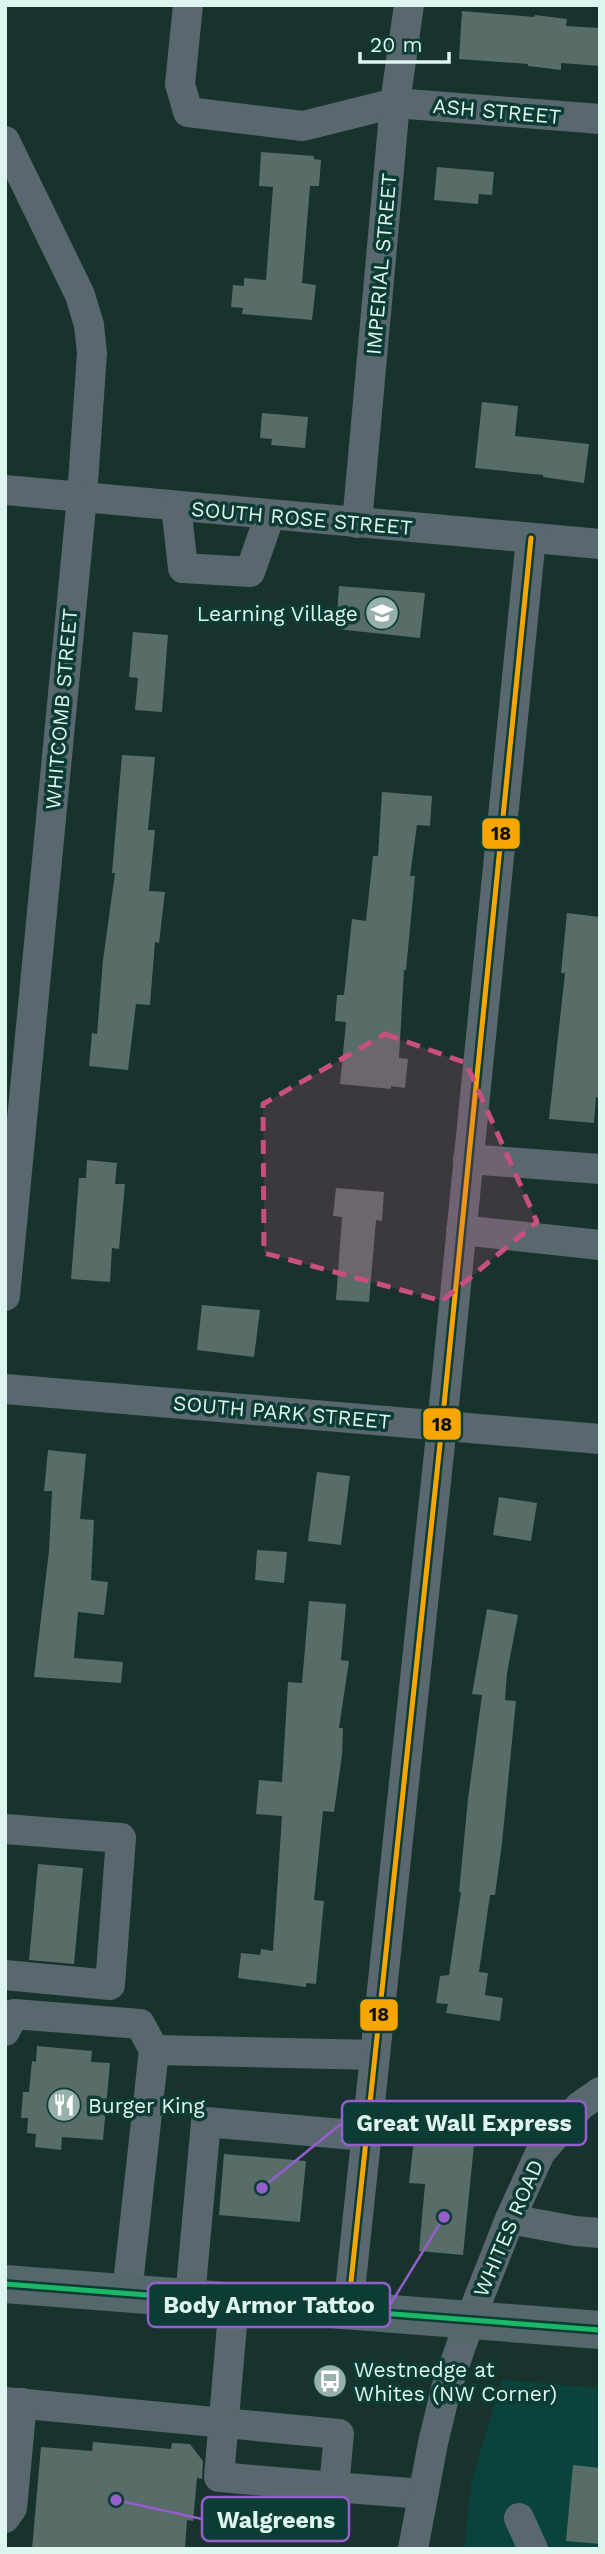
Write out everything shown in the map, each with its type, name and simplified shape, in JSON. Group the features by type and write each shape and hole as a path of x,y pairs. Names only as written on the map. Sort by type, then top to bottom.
{"main road":[{"path":"5,2284 600,2330"}],"street":[{"name":"ASH STREET","path":"188,5 180,84 188,112 303,126 395,103 600,119"},
{"name":"IMPERIAL STREET","path":"357,523 395,103 409,5"},
{"name":"WHITCOMB STREET","path":"5,141 80,295 89,325 92,353 82,497 5,1296"},
{"name":"SOUTH ROSE STREET","path":"5,490 600,544"},
{"path":"176,506 183,568 250,572 270,515"},
{"path":"348,2310 442,1425 531,538"},
{"path":"468,1158 600,1169"},
{"path":"461,1230 600,1245"},
{"name":"SOUTH PARK STREET","path":"5,1389 600,1439"},
{"path":"5,1829 121,1838 110,1985 5,1975"},
{"path":"5,2031 14,2014 140,2024 154,2050 127,2293"},
{"path":"154,2050 375,2055"},
{"name":"WHITES ROAD","path":"413,2549 446,2389 510,2219 540,2153 580,2106 600,2092"},
{"path":"190,2298 206,2122 366,2136"},
{"path":"510,2219 600,2233"},
{"path":"234,2301 219,2477 423,2494"},
{"path":"5,2518 12,2508 13,2402 339,2434 334,2487"},
{"path":"519,2518 533,2549"}],"highlighted area":[{"path":"385,1034 466,1063 537,1222 442,1301 264,1253 263,1104"}],"shaded area":[{"path":"502,2380 600,2388 600,2549 464,2549 471,2482"}],"building":[{"path":"462,11 535,15 567,19 566,26 600,28 600,66 561,63 561,70 528,64 459,59"},
{"path":"261,152 314,156 314,159 321,160 319,186 310,186 302,283 316,285 312,320 242,314 243,308 231,307 233,285 244,286 244,278 266,280 273,187 259,186"},
{"path":"437,167 494,172 492,195 479,194 478,204 434,200"},
{"path":"482,402 518,406 515,436 589,444 584,483 543,475 475,468"},
{"path":"262,413 308,417 305,448 271,445 272,439 260,438"},
{"path":"339,586 425,593 420,638 336,629"},
{"path":"133,632 168,635 162,712 135,710 138,678 129,677"},
{"path":"122,755 155,757 148,830 155,830 149,891 165,892 159,943 155,942 150,1005 136,1004 128,1070 89,1066 92,1033 97,1034 103,960 115,873 112,873"},
{"path":"382,792 432,796 430,826 417,825 410,876 415,876 404,970 399,1058 408,1059 405,1088 391,1086 391,1089 340,1084 346,1022 335,1021 337,995 344,995 352,919 366,921 373,856 378,856"},
{"path":"567,913 600,917 600,1098 596,1097 594,1123 549,1119 565,973 561,973"},
{"path":"87,1160 117,1163 115,1184 125,1184 119,1249 112,1248 110,1282 71,1279 79,1178 86,1178"},
{"path":"336,1188 384,1192 382,1221 376,1220 369,1302 336,1300 342,1217 333,1216"},
{"path":"202,1305 260,1310 254,1357 197,1350"},
{"path":"48,1450 86,1454 80,1519 94,1520 91,1580 108,1582 104,1615 78,1612 74,1658 123,1662 121,1683 34,1677 49,1551 52,1491 44,1491"},
{"path":"317,1472 350,1476 341,1545 308,1541"},
{"path":"499,1497 537,1503 531,1541 493,1535"},
{"path":"257,1550 287,1552 284,1583 255,1580"},
{"path":"309,1601 346,1604 341,1660 349,1661 339,1728 343,1728 342,1755 334,1812 323,1811 314,1900 324,1901 316,1984 306,1983 306,1987 238,1978 241,1953 260,1955 261,1949 273,1951 282,1816 256,1814 259,1780 282,1782 288,1682 302,1683"},
{"path":"487,1609 518,1615 507,1673 505,1700 516,1701 502,1843 495,1895 490,1895 479,1972 488,1973 485,1995 503,1998 500,2021 446,2013 448,2004 436,2003 440,1976 449,1975 461,1892 468,1799 482,1695 472,1694"},
{"path":"38,1864 83,1868 74,1964 29,1960"},
{"name":"Burger King","path":"37,2046 92,2051 91,2062 110,2063 103,2140 62,2137 61,2150 35,2147 36,2134 27,2133 28,2118 21,2118 23,2092 29,2092 32,2061 36,2062"},
{"path":"414,2139 474,2145 463,2255 419,2251 425,2184 409,2183"},
{"path":"224,2154 306,2161 300,2222 219,2215"},
{"path":"93,2442 171,2449 172,2443 190,2444 203,2461 202,2479 197,2478 193,2521 187,2520 185,2549 32,2549 41,2447 92,2451"},
{"path":"573,2465 600,2468 600,2544 566,2541"}],"transit line":[{"name":"18","path":"348,2310 442,1425 531,538"},
{"path":"5,2284 600,2330"}],"place":[{"name":"Learning Village","path":"382,613"},
{"name":"Burger King","path":"64,2105"},
{"name":"Great Wall Express","path":"262,2188"},
{"name":"Body Armor Tattoo","path":"444,2217"},
{"name":"Westnedge at Whites (NW Corner)","path":"330,2381"},
{"name":"Walgreens","path":"116,2500"}]}
